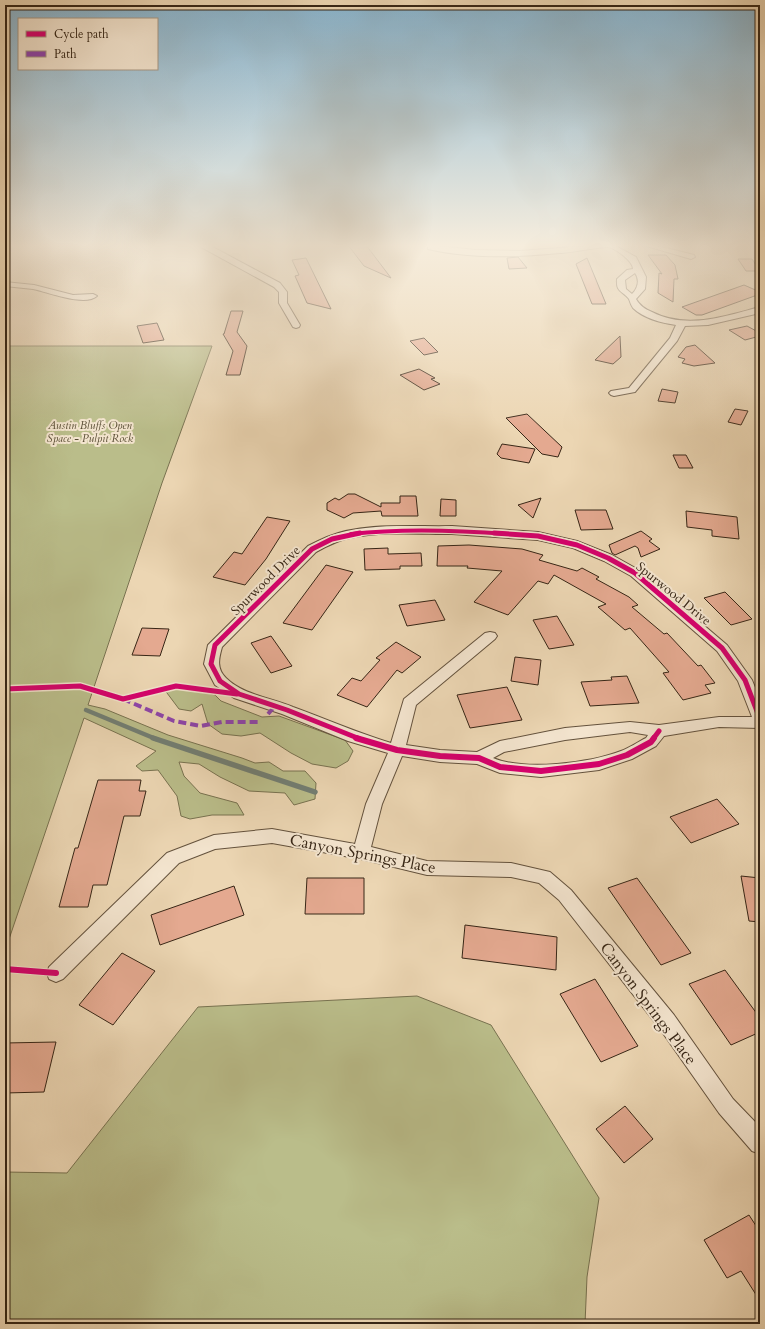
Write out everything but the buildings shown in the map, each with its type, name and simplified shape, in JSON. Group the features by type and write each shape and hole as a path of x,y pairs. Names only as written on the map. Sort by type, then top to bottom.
{"street":[{"path":"285,307 296,325"},
{"path":"637,307 661,319 681,324 705,324 760,310"},
{"path":"614,393 632,390 674,339 681,324"},
{"name":"Spurwood Drive","path":"659,731 651,742 627,755 599,764 541,771 500,767 479,758 440,756 396,750 353,737 287,710 239,694 220,682 211,664 215,645 312,549 332,539 350,534 378,531 452,530 538,536 577,545 608,558 635,573 722,648 745,680 760,719"},
{"path":"361,852 374,804 396,750 409,703 490,636"},
{"path":"479,758 500,747 565,734 630,727 659,731 719,722 760,723"},
{"name":"Canyon Springs Place","path":"56,973 173,858 214,842 272,836 361,852 427,868 511,870 544,877 565,895 667,1022 726,1106 760,1143"}],"green space":[{"name":"Austin Bluffs Open Space - Pulpit Rock","path":"5,346 212,346 162,483 88,705 105,709 168,735 255,763 269,762 283,771 305,771 316,783 315,799 294,805 285,793 249,791 220,777 199,764 179,762 184,776 200,793 237,803 244,815 212,815 190,819 181,816 177,796 158,770 142,771 136,766 156,751 84,718 5,951"},
{"path":"176,686 191,688 215,695 221,701 262,717 279,716 345,740 353,751 348,761 336,768 312,764 291,753 260,733 241,736 222,734 208,724 202,704 191,711 179,709 164,689"},
{"path":"417,996 491,1025 599,1198 587,1277 585,1324 5,1324 5,1172 67,1173 198,1007"}],"waterway":[{"path":"86,710 156,739"},
{"path":"156,739 315,792"}],"marked path":[{"path":"123,699 174,721 201,726 222,722 261,722"},
{"path":"268,714 275,706"}],"cycle path":[{"path":"659,731 651,742 627,755 599,764 541,771 500,767 479,758 440,756 397,750 353,737 287,710 239,694 220,681 211,664 215,645 312,549 332,539 350,534 378,531 452,530 538,536 577,545 608,558 635,573 722,648 745,680 760,719"},
{"path":"5,689 80,686 123,699 176,686 237,694"},
{"path":"5,969 56,973"}]}
